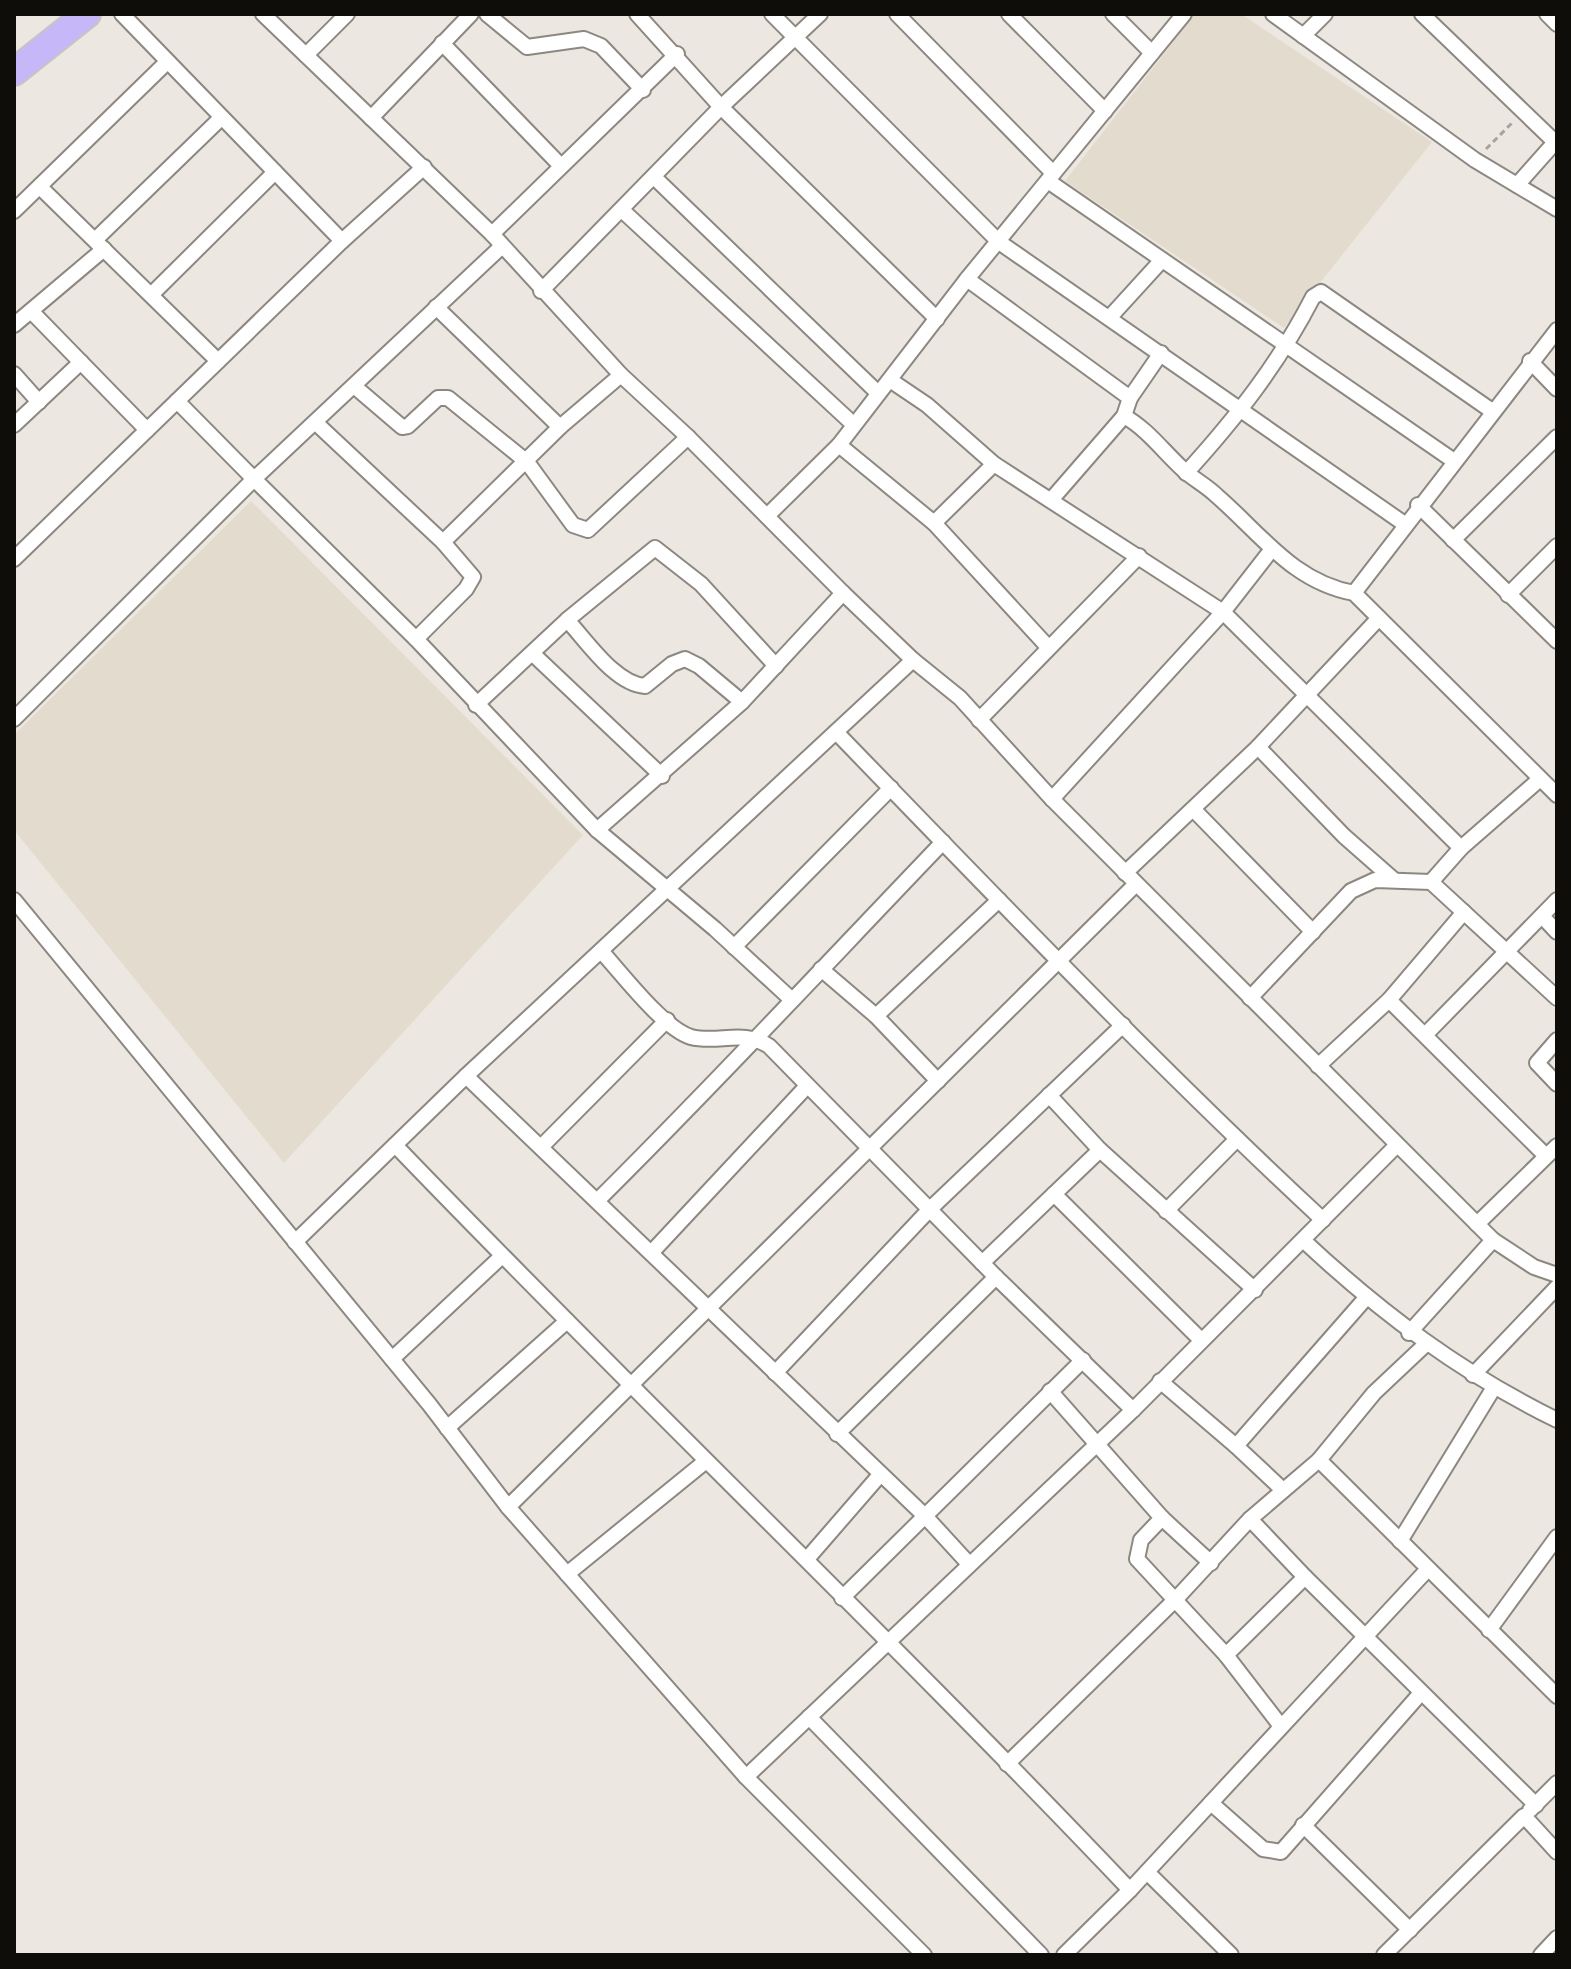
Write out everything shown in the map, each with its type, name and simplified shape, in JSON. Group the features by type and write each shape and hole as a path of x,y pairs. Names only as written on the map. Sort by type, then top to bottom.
{"highway":[{"path":"18,63 87,14"}],"street":[{"path":"122,14 342,241"},
{"path":"263,14 424,167 497,240 621,375 688,437 843,593 913,660 960,698 1052,799 1493,1240 1534,1267 1557,1275"},
{"path":"306,55 347,14"},
{"path":"371,118 471,14"},
{"path":"487,14 527,47 576,39 601,46 643,90"},
{"path":"637,14 677,54 721,107 937,319"},
{"path":"772,14 999,242 1406,525"},
{"path":"541,291 623,211 721,107 820,14"},
{"path":"897,14 1050,177 1162,260 1454,461"},
{"path":"1009,14 1105,111"},
{"path":"1113,14 1152,53"},
{"path":"767,516 839,445 967,279 1184,14"},
{"path":"1273,14 1475,160 1557,209"},
{"path":"1303,36 1325,14"},
{"path":"1422,14 1440,20 1556,141 1517,185"},
{"path":"1547,14 1557,24"},
{"path":"442,43 561,166"},
{"path":"14,719 254,479 436,307 561,166 677,54"},
{"path":"14,211 167,62"},
{"path":"14,325 100,244 221,118"},
{"path":"14,559 342,241 424,167"},
{"path":"152,294 275,172"},
{"path":"655,178 878,393"},
{"path":"40,187 218,361"},
{"path":"623,211 853,424"},
{"path":"1110,317 1162,260"},
{"path":"967,279 1130,398"},
{"path":"1186,473 1244,410 1288,346 1313,297 1321,292 1492,411"},
{"path":"436,307 560,427"},
{"path":"31,311 147,430"},
{"path":"1354,593 1418,505 1557,330"},
{"path":"1051,500 1124,416 1130,398 1161,353"},
{"path":"1530,361 1557,389"},
{"path":"14,425 81,362"},
{"path":"14,374 39,402"},
{"path":"443,542 560,427 621,375"},
{"path":"890,380 927,405 994,464 1223,612 1461,848"},
{"path":"354,386 402,427 408,426 438,398 448,398 527,462 573,525 588,530 688,437"},
{"path":"177,401 416,639 597,830 792,1000"},
{"path":"1124,416 1137,424 1186,473 1218,496 1272,549 1313,581 1354,593 1557,795"},
{"path":"316,423 443,542 473,577 466,589 416,639"},
{"path":"1453,540 1557,437"},
{"path":"839,445 934,523 1048,647"},
{"path":"934,523 994,464"},
{"path":"1418,505 1557,641"},
{"path":"1508,595 1557,546"},
{"path":"476,705 567,620 655,548 701,584 776,666"},
{"path":"1052,799 1223,612 1272,549"},
{"path":"979,720 1139,556"},
{"path":"597,830 662,776 742,702 843,593"},
{"path":"1125,873 1195,811 1379,618"},
{"path":"567,620 613,668 638,685 645,686 672,664 685,659 699,666 742,702"},
{"path":"533,654 662,776"},
{"path":"295,1242 466,1076 913,660"},
{"path":"836,732 1059,962 1323,1220"},
{"path":"1258,747 1344,836 1394,880"},
{"path":"1431,882 1461,848 1540,779"},
{"path":"734,947 891,788"},
{"path":"1195,811 1313,932"},
{"path":"598,1200 758,1041 792,1000 943,842"},
{"path":"1250,998 1351,891 1375,880 1431,882 1557,998"},
{"path":"508,1507 1136,884"},
{"path":"14,900 392,1359 508,1507 746,1777 924,1955"},
{"path":"876,1016 999,900"},
{"path":"1426,1034 1557,900"},
{"path":"1318,1066 1389,1000 1464,912"},
{"path":"1542,916 1557,932"},
{"path":"602,952 667,1020 692,1037 735,1036 769,1046 868,1149 1133,1410"},
{"path":"821,969 876,1016 938,1081"},
{"path":"1389,1000 1552,1151 1477,1224"},
{"path":"541,1147 667,1020"},
{"path":"775,1373 930,1209 1123,1025"},
{"path":"1557,1040 1537,1063 1557,1084"},
{"path":"466,1076 710,1308 879,1476 925,1516 969,1564"},
{"path":"652,1252 807,1086"},
{"path":"1049,1095 1100,1150 1255,1290"},
{"path":"1166,1211 1237,1139"},
{"path":"395,1145 630,1385 807,1559 1130,1890"},
{"path":"746,1777 1133,1410 1397,1145"},
{"path":"982,1263 1100,1150"},
{"path":"1054,1194 1201,1340"},
{"path":"1303,1240 1365,1299 1409,1333 1493,1389 1557,1420"},
{"path":"1409,1333 1493,1240"},
{"path":"392,1359 502,1256"},
{"path":"837,1434 996,1277"},
{"path":"1473,1375 1557,1287"},
{"path":"1236,1446 1365,1299"},
{"path":"447,1428 567,1321"},
{"path":"1007,1764 1176,1599 1250,1519 1319,1460 1374,1393 1426,1344"},
{"path":"842,1598 1083,1360"},
{"path":"1160,1381 1283,1490"},
{"path":"1400,1541 1493,1389"},
{"path":"1050,1391 1095,1446 1162,1518 1211,1563"},
{"path":"1319,1460 1557,1696"},
{"path":"567,1574 706,1461"},
{"path":"807,1559 879,1476"},
{"path":"1162,1518 1141,1540 1136,1555 1226,1655 1280,1725"},
{"path":"1250,1519 1362,1636 1536,1805"},
{"path":"1489,1630 1555,1547"},
{"path":"1064,1955 1147,1872 1362,1636 1427,1570"},
{"path":"1226,1655 1305,1577"},
{"path":"1211,1803 1268,1852 1281,1852 1420,1694"},
{"path":"809,1717 1041,1955"},
{"path":"1384,1955 1557,1783"},
{"path":"1524,1816 1557,1852"},
{"path":"1303,1825 1410,1930"},
{"path":"1147,1872 1231,1955"},
{"path":"1541,1955 1557,1938"}],"path":[{"path":"1475,160 1525,110"}],"shaded area":[{"path":"1195,14 1241,14 1432,142 1284,328 1065,181"},
{"path":"251,501 583,835 284,1163 14,830 14,735"}]}
